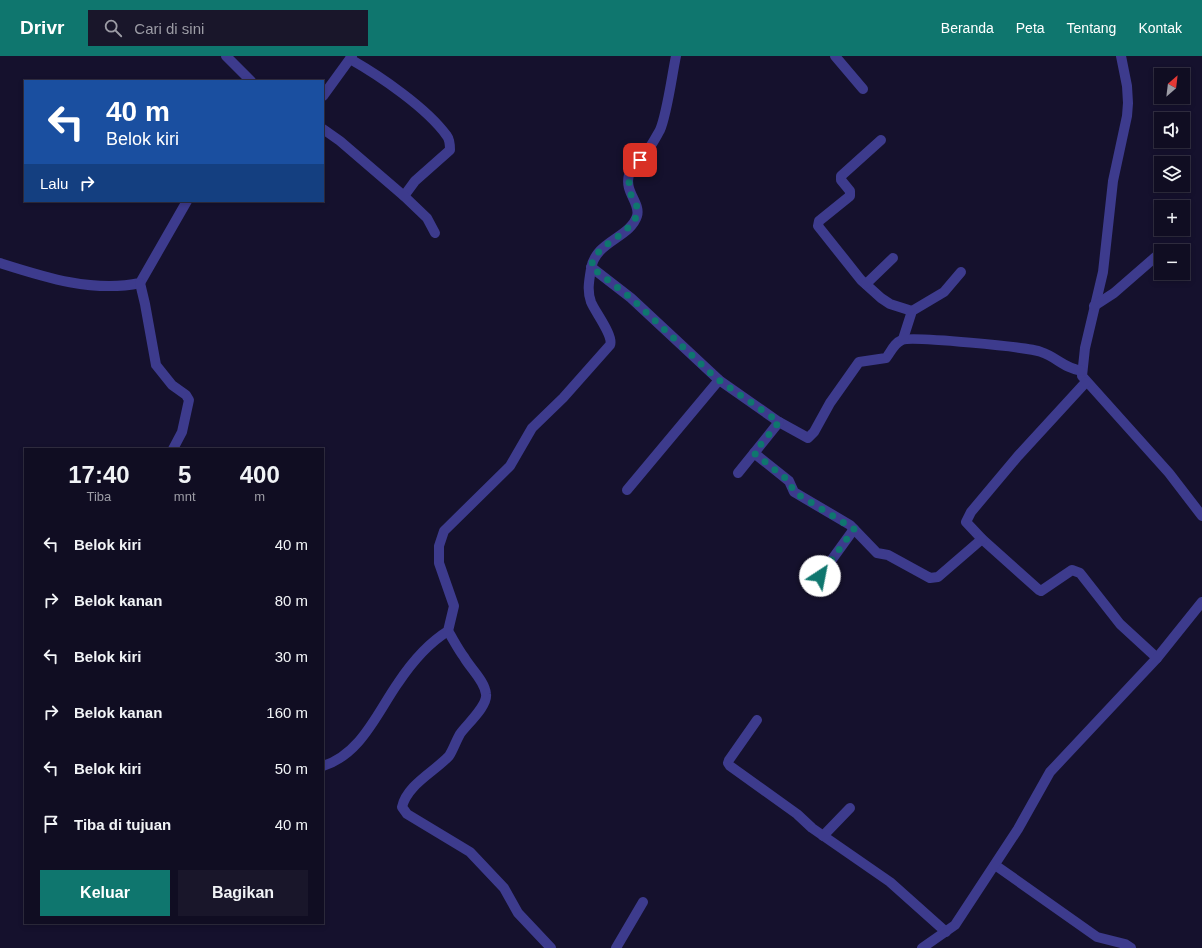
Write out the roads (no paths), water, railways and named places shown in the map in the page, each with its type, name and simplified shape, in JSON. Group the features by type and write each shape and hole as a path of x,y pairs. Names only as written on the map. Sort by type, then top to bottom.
{"street":[{"path":"226,56 250,80"},
{"path":"324,766 329,764 354,746 373,725 397,684 419,654 434,640 448,630 454,606 438,563 439,546 444,531 510,466 532,428 593,366 611,343 610,337 591,301 588,288 591,267 595,254 627,228 637,216 637,208 628,186 629,176 648,150 660,130 676,56"},
{"path":"835,56 863,89"},
{"path":"1121,56 1128,103 1113,181 1103,272 1094,306 1082,376 1169,473 1202,516"},
{"path":"324,95 351,57 390,84 423,111 448,136 450,150 415,181 404,196"},
{"path":"324,130 340,141 404,196 427,218 435,233"},
{"path":"881,140 841,176 841,180 850,192 850,196 819,221 818,225 819,229 866,284 881,298 890,304 912,311"},
{"path":"174,448 182,432 189,400 186,395 172,385 156,365 140,283 186,202"},
{"path":"866,284 893,258"},
{"path":"1094,306 1114,293 1154,258"},
{"path":"0,263 64,282 108,285 140,283"},
{"path":"591,267 631,298 719,380 779,422 804,437 809,438 830,403 859,362 886,358 896,344 902,339 912,311 944,292 961,272"},
{"path":"902,339 943,340 1040,351 1071,370 1082,371"},
{"path":"627,490 719,380"},
{"path":"1086,382 1018,456 966,518 968,524 982,539 1041,591 1072,570 1080,573 1120,624 1157,658"},
{"path":"738,473 779,422"},
{"path":"754,453 789,481 794,492 854,529 877,553 888,555 927,577 933,579 938,577 982,539"},
{"path":"820,576 854,529"},
{"path":"922,948 955,925 1032,806 1050,772 1157,658 1202,602"},
{"path":"448,630 464,658 484,686 486,694 485,703 454,744 450,755 410,792 402,807 407,814 470,852 504,888 518,913 551,948"},
{"path":"757,720 728,763 823,836 890,882 946,932"},
{"path":"823,836 850,808"},
{"path":"995,865 1097,937 1125,944 1132,948"},
{"path":"616,948 643,902"}]}
